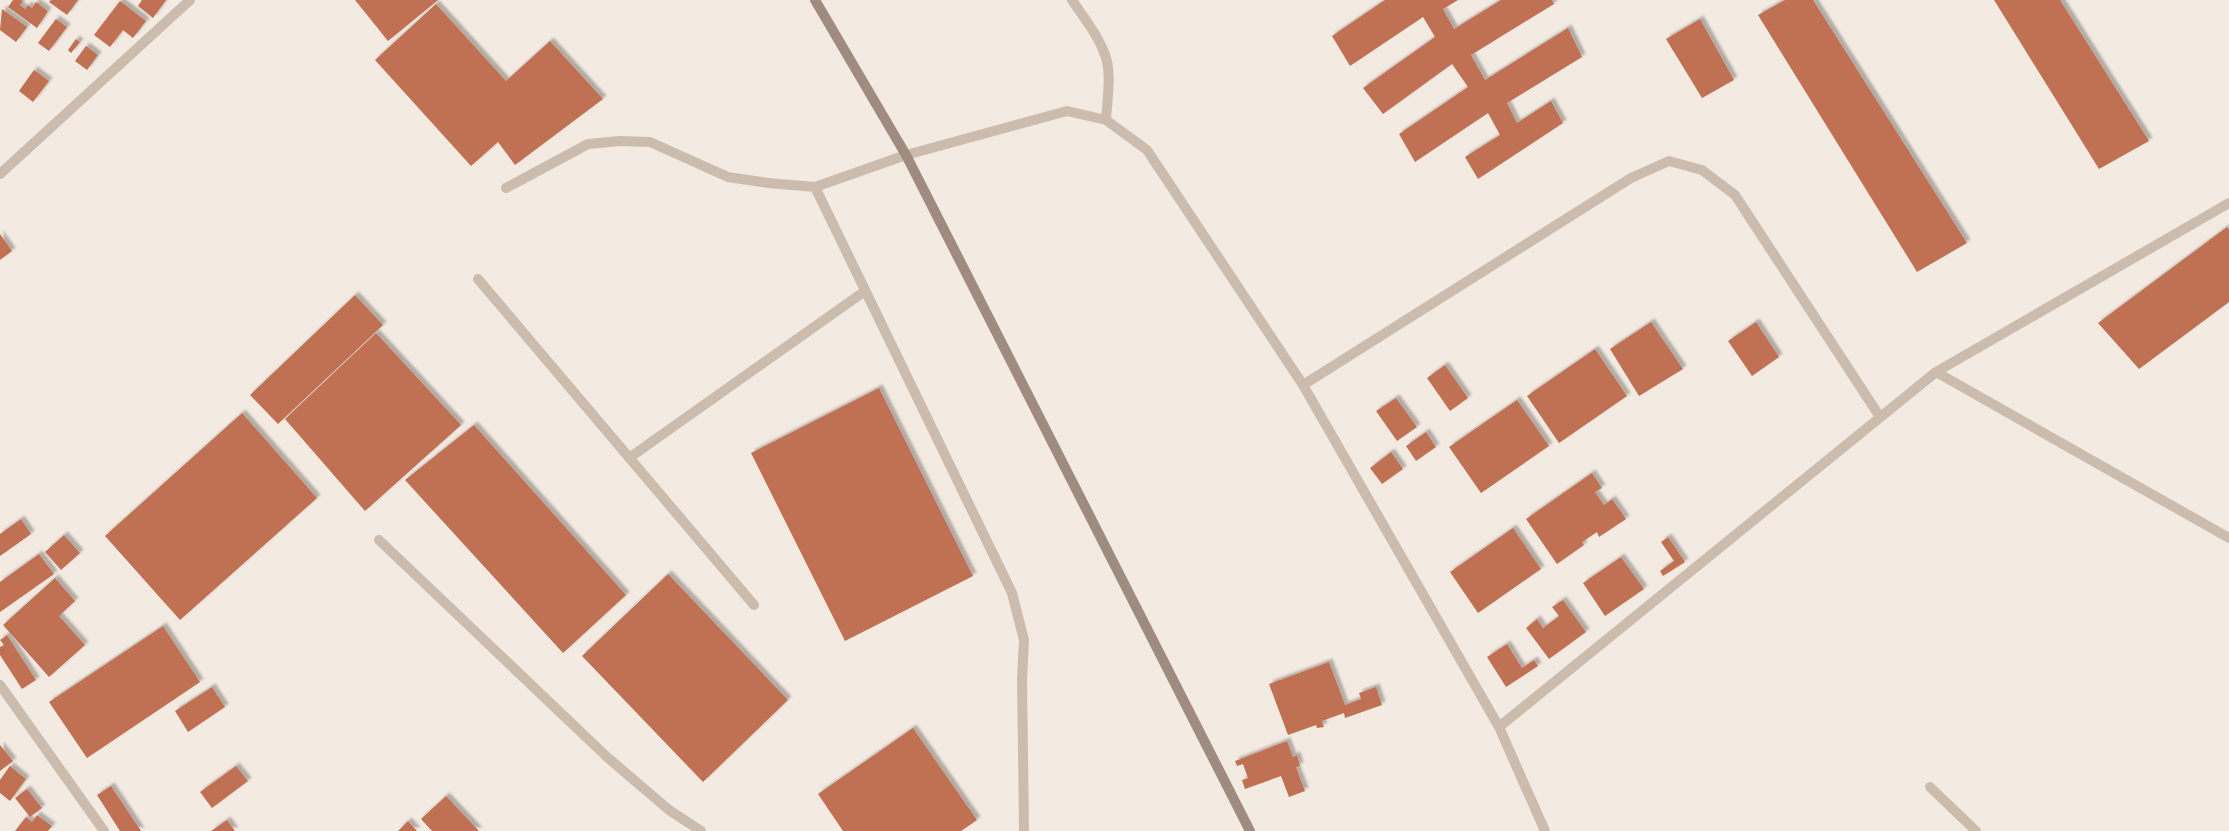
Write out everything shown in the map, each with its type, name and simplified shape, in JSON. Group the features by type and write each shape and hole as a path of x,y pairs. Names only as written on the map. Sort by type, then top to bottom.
{"street":[{"path":"0,174 190,0"},
{"path":"816,0 906,155 1250,831"},
{"path":"1072,0 1096,36 1106,57 1108,83 1106,120"},
{"path":"506,188 588,144 620,141 650,142 728,177 768,183 815,186 906,155 1067,111 1106,120 1148,150 1303,385 1498,727 1545,831"},
{"path":"1303,385 1631,178 1669,161 1702,170 1735,195 1880,417"},
{"path":"815,186 1012,594 1024,640 1022,679 1024,831"},
{"path":"1498,727 1936,372 2229,203"},
{"path":"478,280 754,605"},
{"path":"629,458 865,290"},
{"path":"1936,372 2229,538"},
{"path":"379,540 607,757 669,810 701,831"},
{"path":"0,685 104,831"},
{"path":"1930,787 1976,831"}],"building":[{"path":"13,0 23,1 20,5 25,9 28,5 32,8 36,2 48,11 37,28 8,7"},
{"path":"51,0 78,0 67,15 49,2"},
{"path":"142,0 166,0 153,18 138,6"},
{"path":"355,0 438,0 388,41"},
{"path":"1385,0 1458,0 1443,9 1454,29 1501,0 1552,0 1554,4 1471,55 1485,80 1568,28 1582,57 1507,103 1517,123 1551,101 1563,123 1478,179 1465,157 1500,135 1488,113 1415,162 1399,134 1468,87 1452,64 1383,114 1363,88 1435,37 1423,17 1350,66 1332,36"},
{"path":"1785,0 1813,0 1967,243 1917,272 1758,15"},
{"path":"1994,0 2060,0 2149,141 2099,169"},
{"path":"120,1 146,21 133,38 123,30 110,47 94,35"},
{"path":"436,4 506,81 550,41 603,99 515,165 498,142 471,166 375,60"},
{"path":"2,9 27,27 16,42 0,30"},
{"path":"56,19 67,27 49,51 38,43"},
{"path":"1700,19 1734,80 1702,98 1666,39"},
{"path":"76,39 80,42 71,53 68,50"},
{"path":"86,46 98,55 87,70 75,61"},
{"path":"34,70 49,81 33,102 19,91"},
{"path":"2227,227 2229,230 2229,302 2139,369 2098,323"},
{"path":"0,234 12,251 0,260"},
{"path":"355,295 383,325 278,424 250,395"},
{"path":"1651,322 1683,369 1639,396 1610,349"},
{"path":"1756,322 1779,357 1752,376 1728,341"},
{"path":"376,333 461,425 365,511 285,419"},
{"path":"1595,349 1627,396 1559,443 1527,396"},
{"path":"1445,365 1468,398 1450,411 1427,378"},
{"path":"879,388 973,576 845,641 751,453"},
{"path":"1396,398 1417,427 1397,441 1376,411"},
{"path":"1517,400 1549,446 1481,493 1449,447"},
{"path":"242,413 317,498 180,620 105,536"},
{"path":"474,425 626,595 563,653 405,480"},
{"path":"1426,432 1436,447 1416,461 1406,446"},
{"path":"1391,452 1403,469 1382,484 1370,468"},
{"path":"1592,473 1602,488 1595,492 1604,505 1612,499 1626,519 1599,537 1597,532 1582,542 1584,545 1557,564 1526,519"},
{"path":"21,519 31,534 0,556 0,534"},
{"path":"1513,528 1541,569 1478,613 1450,572"},
{"path":"64,535 80,553 61,570 45,552"},
{"path":"1668,537 1685,562 1663,576 1660,571 1674,561 1661,542"},
{"path":"39,554 54,574 0,612 0,582"},
{"path":"1621,557 1644,589 1605,616 1583,583"},
{"path":"668,574 788,700 703,782 582,656"},
{"path":"55,578 75,601 59,616 85,645 49,677 3,625"},
{"path":"1563,600 1586,632 1549,659 1526,628 1537,619 1543,628 1559,616 1552,607"},
{"path":"163,626 200,682 87,758 49,702"},
{"path":"7,635 36,680 22,689 0,655 0,647 4,645 0,640"},
{"path":"1507,644 1522,668 1534,660 1538,666 1506,687 1487,657"},
{"path":"1329,662 1345,705 1361,699 1359,693 1376,687 1382,705 1345,718 1344,713 1322,721 1324,727 1317,728 1316,725 1288,735 1269,684"},
{"path":"212,687 225,707 188,732 175,711"},
{"path":"913,728 977,820 961,831 843,831 818,794"},
{"path":"1287,741 1293,757 1297,755 1300,766 1296,767 1305,791 1289,797 1281,776 1245,789 1242,780 1248,778 1243,764 1237,766 1235,761"},
{"path":"0,745 13,761 0,771"},
{"path":"10,766 26,779 10,801 0,793 0,780"},
{"path":"236,766 248,781 212,808 200,792"},
{"path":"111,786 141,831 120,831 97,795"},
{"path":"27,789 42,808 30,817 15,798"},
{"path":"446,796 479,831 432,831 421,819"},
{"path":"37,815 52,826 48,831 15,831 26,817 32,822"},
{"path":"227,820 235,831 211,831"},
{"path":"408,821 417,831 398,831"}]}
